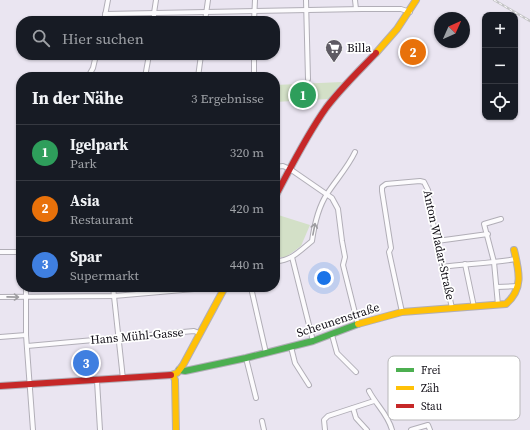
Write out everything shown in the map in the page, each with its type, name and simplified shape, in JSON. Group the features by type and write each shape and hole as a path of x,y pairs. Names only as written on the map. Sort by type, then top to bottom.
{"main road":[{"path":"280,188 312,129 327,107 396,30 410,12 416,0"},
{"path":"514,250 519,275 518,286"},
{"name":"Scheunenstraße","path":"179,370 185,371 291,347 332,335 370,320 402,312 498,306 506,304 514,298 518,286"},
{"path":"0,386 173,375 179,370 222,292"},
{"path":"173,375 175,380 176,430"}],"street":[{"path":"108,0 105,14 356,9 401,9 410,12"},
{"path":"154,13 156,0"},
{"path":"206,16 208,0"},
{"path":"254,16 255,0"},
{"path":"306,0 308,79"},
{"path":"356,0 356,9"},
{"path":"91,72 95,60"},
{"path":"146,72 148,60"},
{"path":"199,72 200,60"},
{"path":"254,60 254,72"},
{"path":"280,261 292,257 312,241 315,224 327,194 354,152"},
{"path":"280,166 290,169 327,194 332,198 338,209 345,257 343,265 358,325"},
{"name":"Anton Wladar-Straße","path":"402,312 389,252 391,248 382,187 386,184 420,181 424,182 428,190 432,223 452,308"},
{"path":"498,306 494,262 488,234 484,224 501,219"},
{"path":"436,241 488,234"},
{"path":"0,252 16,252"},
{"path":"292,257 313,341"},
{"path":"442,267 516,259"},
{"path":"465,264 474,307"},
{"path":"497,287 518,286"},
{"path":"26,292 26,335 33,430"},
{"path":"114,292 123,379"},
{"path":"0,296 114,296 160,292"},
{"path":"252,292 266,353"},
{"name":"Hans Mühl-Gasse","path":"27,346 194,331 199,333"},
{"path":"0,337 26,335"},
{"path":"332,335 337,353 356,372"},
{"path":"291,347 294,363 309,385"},
{"path":"246,358 256,398"},
{"path":"96,381 100,430"},
{"path":"368,391 385,414 392,430"},
{"path":"326,430 324,423 325,418 374,401"},
{"path":"353,408 359,422 367,430"},
{"path":"262,421 264,430"},
{"path":"411,430 428,425 430,430"}],"green space":[{"path":"342,82 328,99 280,102 280,85"},
{"path":"280,216 310,225 301,246 286,257 280,257"}],"railway":[{"path":"494,0 530,21"}],"traffic: fast":[{"path":"179,370 185,371 246,358 313,341 358,324"}],"traffic: slow":[{"path":"376,53 397,29 416,0"},
{"path":"358,324 402,312 506,304 516,292 519,279 514,250"},
{"path":"171,375 177,373 183,365 222,292"},
{"path":"173,375 175,380 176,430"}],"traffic: jam":[{"path":"280,188 305,141 326,108 376,53"},
{"path":"0,386 171,375"}],"place":[{"name":"Asia","path":"413,52"},
{"name":"Billa","path":"334,63"},
{"name":"Igelpark","path":"303,95"},
{"name":"Spar","path":"86,363"}]}
